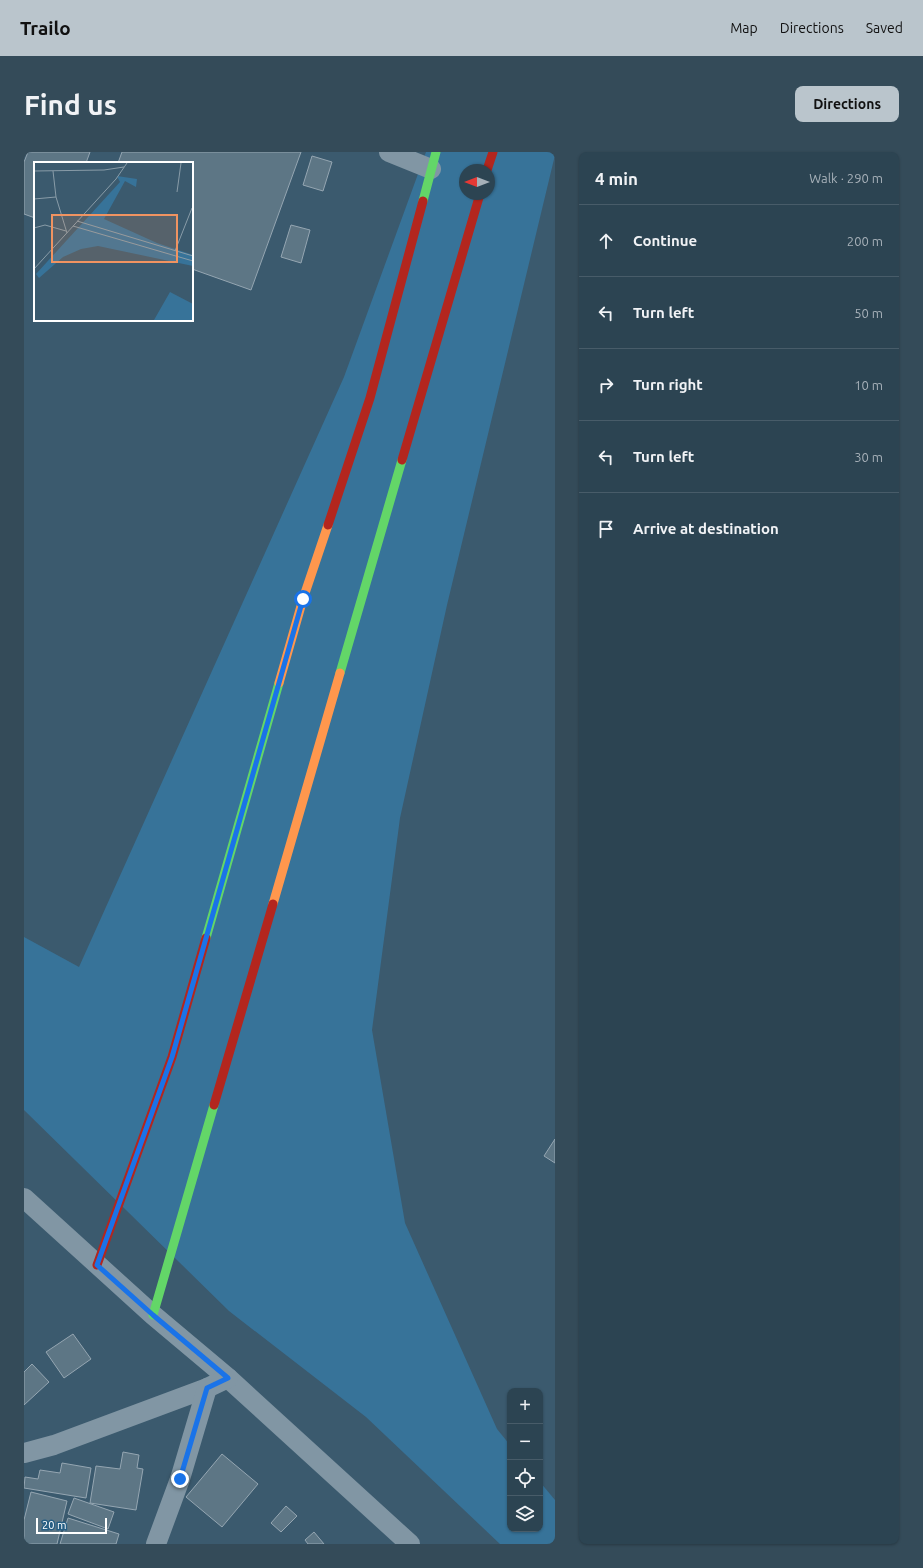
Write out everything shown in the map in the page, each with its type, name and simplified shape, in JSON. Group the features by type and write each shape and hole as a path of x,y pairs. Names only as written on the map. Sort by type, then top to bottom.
{"street":[{"path":"97,1265 172,1057 303,599 370,398 434,161 389,152"},
{"path":"489,164 492,152"},
{"path":"153,1315 478,200"},
{"path":"24,1198 153,1315 228,1378 410,1544"},
{"path":"24,1453 54,1445 207,1388 228,1378"},
{"path":"156,1544 180,1479 207,1388"}],"shaded area":[{"path":"426,152 555,152 447,605 400,818 372,1030 405,1223 497,1429 507,1441 507,1532 543,1532 543,1486 555,1500 555,1544 500,1544 366,1417 229,1311 24,1110 24,937 79,967 344,377"}],"building":[{"path":"28,152 90,152 86,162 34,162 34,218 24,214 24,162"},
{"path":"122,152 301,152 251,290 193,269 193,162 118,162"},
{"path":"312,156 332,162 323,191 303,185"},
{"path":"291,225 310,230 301,263 281,257"},
{"path":"555,1139 555,1163 544,1156"},
{"path":"73,1334 91,1359 64,1378 46,1352"},
{"path":"32,1364 49,1382 24,1405 24,1372"},
{"path":"123,1452 139,1455 137,1468 143,1469 136,1510 90,1503 96,1466 120,1469"},
{"path":"222,1454 258,1484 222,1527 186,1497"},
{"path":"62,1463 91,1468 86,1498 24,1488 25,1477 38,1479 40,1470 60,1473"},
{"path":"31,1492 67,1501 57,1544 24,1544 24,1520"},
{"path":"74,1498 114,1512 108,1529 68,1514"},
{"path":"286,1506 297,1516 281,1532 271,1523"},
{"path":"68,1518 119,1534 116,1544 60,1544"},
{"path":"314,1532 324,1544 308,1544 305,1540"}],"traffic: fast":[{"path":"423,201 436,152"},
{"path":"340,673 402,460"},
{"path":"206,938 279,683"},
{"path":"153,1315 214,1105"}],"traffic: slow":[{"path":"279,683 303,599 328,525"},
{"path":"273,904 340,673"}],"traffic: jam":[{"path":"489,164 493,152"},
{"path":"402,460 478,200"},
{"path":"328,525 370,398 423,201"},
{"path":"214,1105 273,904"},
{"path":"97,1265 172,1057 206,938"}],"route":[{"path":"180,1479 207,1388 228,1378 153,1315 97,1265 172,1057 303,599"}]}
